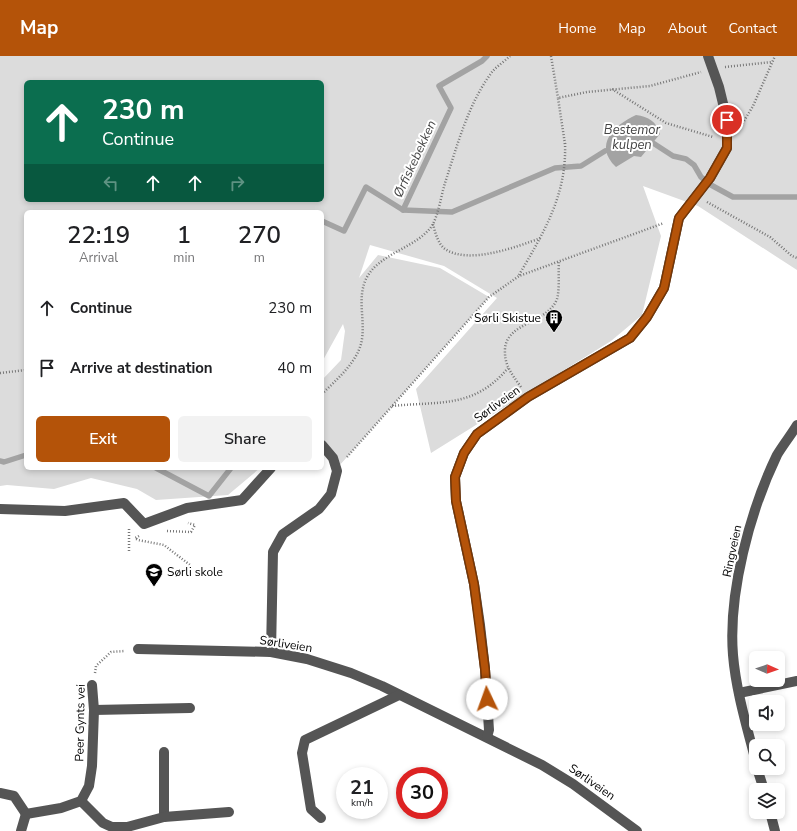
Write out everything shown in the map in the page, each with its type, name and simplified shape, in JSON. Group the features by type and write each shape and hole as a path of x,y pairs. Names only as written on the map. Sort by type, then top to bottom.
{"street":[{"path":"708,56 719,87 727,120 727,148"},
{"name":"Sørliveien","path":"487,737 489,730 485,669 480,625 474,584 456,501 455,477 464,453 477,434 528,397 630,338 640,328 664,288 679,218 710,178 727,148"},
{"name":"Ringveien","path":"750,739 739,693 733,656 733,635 738,582 752,516 778,454 797,425"},
{"path":"271,652 273,552 283,534 319,509 331,494 338,470 333,458 324,447"},
{"path":"0,509 65,511 124,503 144,524 187,508 242,500 269,470"},
{"name":"Sørliveien","path":"138,649 271,652 328,665 367,679 487,737 554,772 637,831"},
{"path":"739,693 797,681"},
{"name":"Peer Gynts vei","path":"81,801 89,786 94,710 92,685"},
{"path":"321,818 311,809 302,753 305,740 398,695"},
{"path":"94,710 190,708"},
{"path":"164,752 164,817"},
{"path":"0,793 14,796 26,814 22,831"},
{"path":"26,814 61,808 81,801 103,823 112,827 127,827 164,817 229,812"},
{"path":"772,819 775,831"}],"path":[{"path":"324,392 357,356 362,339 362,290 367,277 378,265 401,248 416,241 433,224 457,144 472,108 492,71 510,56"},
{"path":"519,276 546,229 560,194 565,172 565,144 551,56"},
{"path":"612,89 666,123 712,135 727,148 753,106 775,56"},
{"path":"558,98 587,92 650,86 712,68 772,62"},
{"path":"696,196 770,237 792,256 797,258"},
{"path":"338,470 339,466 489,297 519,276 679,218"},
{"path":"433,224 436,236 444,248 458,254 476,255 501,251 541,238"},
{"path":"528,397 508,368 504,359 506,344 510,335 548,311 557,298 559,262"},
{"path":"392,406 462,400 497,382 508,368"},
{"path":"0,373 24,370"},
{"path":"164,531 191,532 195,525 185,523"},
{"path":"129,533 129,551"},
{"path":"129,538 135,538 145,534"},
{"path":"135,538 138,540 164,545 190,565"},
{"name":"Peer Gynts vei","path":"92,685 96,666 110,652 138,649"}],"shaded area":[{"path":"0,56 797,56 797,270 698,206 643,186 661,236 642,315 611,341 431,453 416,389 497,298 444,266 370,245 359,278 378,255 440,268 489,297 339,466 324,451 324,378 341,360 345,331 343,324 324,358 324,210 24,210 24,470 258,470 228,495 156,500 137,489 91,478 54,489 7,485 0,486"}],"water":[{"name":"Bestemor kulpen","path":"636,115 651,120 660,134 641,157 634,156 616,167 609,159 606,151 606,144 609,136 620,124"}],"waterway":[{"name":"Ørfiskebekken","path":"324,222 344,231 366,187 403,210 451,108 439,86 482,61 487,56"},
{"path":"653,143 673,156 686,159 694,165 701,177 711,185 733,197 797,197"},
{"path":"403,210 452,212 555,168 581,166 605,151"},
{"name":"Ørfiskebekken","path":"0,461 4,462 24,456"},
{"name":"Ørfiskebekken","path":"160,470 209,496 229,470"}],"place":[{"name":"Sørli Skistue","path":"554,333"},
{"name":"Sørli skole","path":"154,587"}],"route":[{"path":"487,699 485,669 474,584 456,501 455,477 464,453 477,434 528,397 630,338 640,328 664,288 673,249 676,224 682,213 710,178 727,148 727,120"}]}
